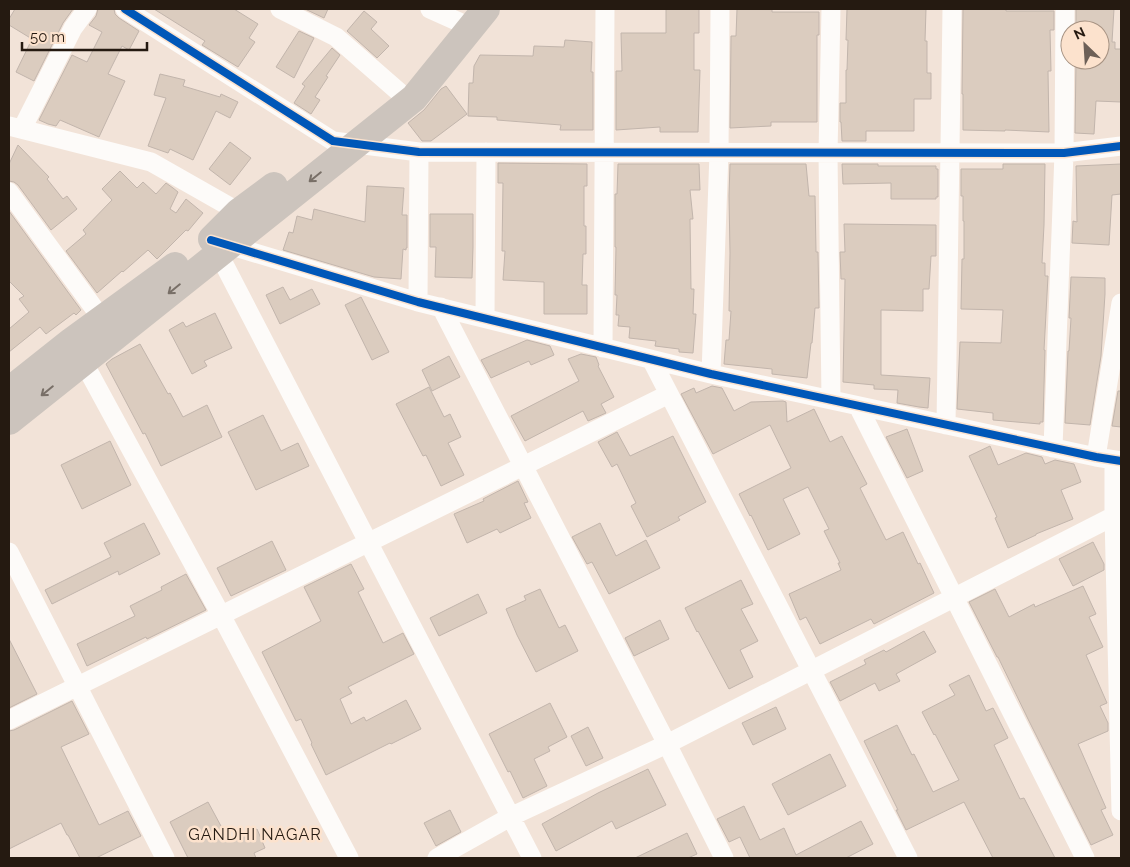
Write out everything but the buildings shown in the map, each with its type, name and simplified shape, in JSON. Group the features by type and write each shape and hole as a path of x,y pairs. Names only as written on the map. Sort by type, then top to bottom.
{"main road":[{"path":"9,421 78,351 102,319 220,246 239,212 414,98 486,9"},
{"path":"12,382 78,351 220,246 344,142 399,92 413,78 462,15"}],"street":[{"path":"87,9 73,28 15,127 151,162 239,212"},
{"path":"125,9 344,142 419,152 1064,153 1121,146"},
{"path":"280,9 336,37 399,92"},
{"path":"430,9 462,15"},
{"path":"604,348 605,9"},
{"path":"711,374 719,153 720,9"},
{"path":"831,9 828,153 831,400"},
{"path":"946,425 952,9"},
{"path":"1053,448 1064,153 1065,9"},
{"path":"418,302 419,152"},
{"path":"485,318 486,152"},
{"path":"9,192 102,319"},
{"path":"220,246 418,302 651,360 1053,448 1118,460 1114,516 1121,811"},
{"path":"220,246 368,543 532,858"},
{"path":"1096,457 1117,361 1121,303"},
{"path":"441,308 724,858"},
{"path":"78,351 221,615 349,858"},
{"path":"651,360 908,858"},
{"path":"9,720 668,394"},
{"path":"858,406 1085,858"},
{"path":"437,858 510,818 667,744 1114,516"},
{"path":"1116,549 1121,579"},
{"path":"9,552 165,858"}],"cycle path":[{"path":"125,9 333,141 419,152 1064,153 1121,146"},
{"path":"211,240 418,302 711,374 1121,461"}],"district":[{"name":"GANDHI NAGAR","path":"255,834"}]}
